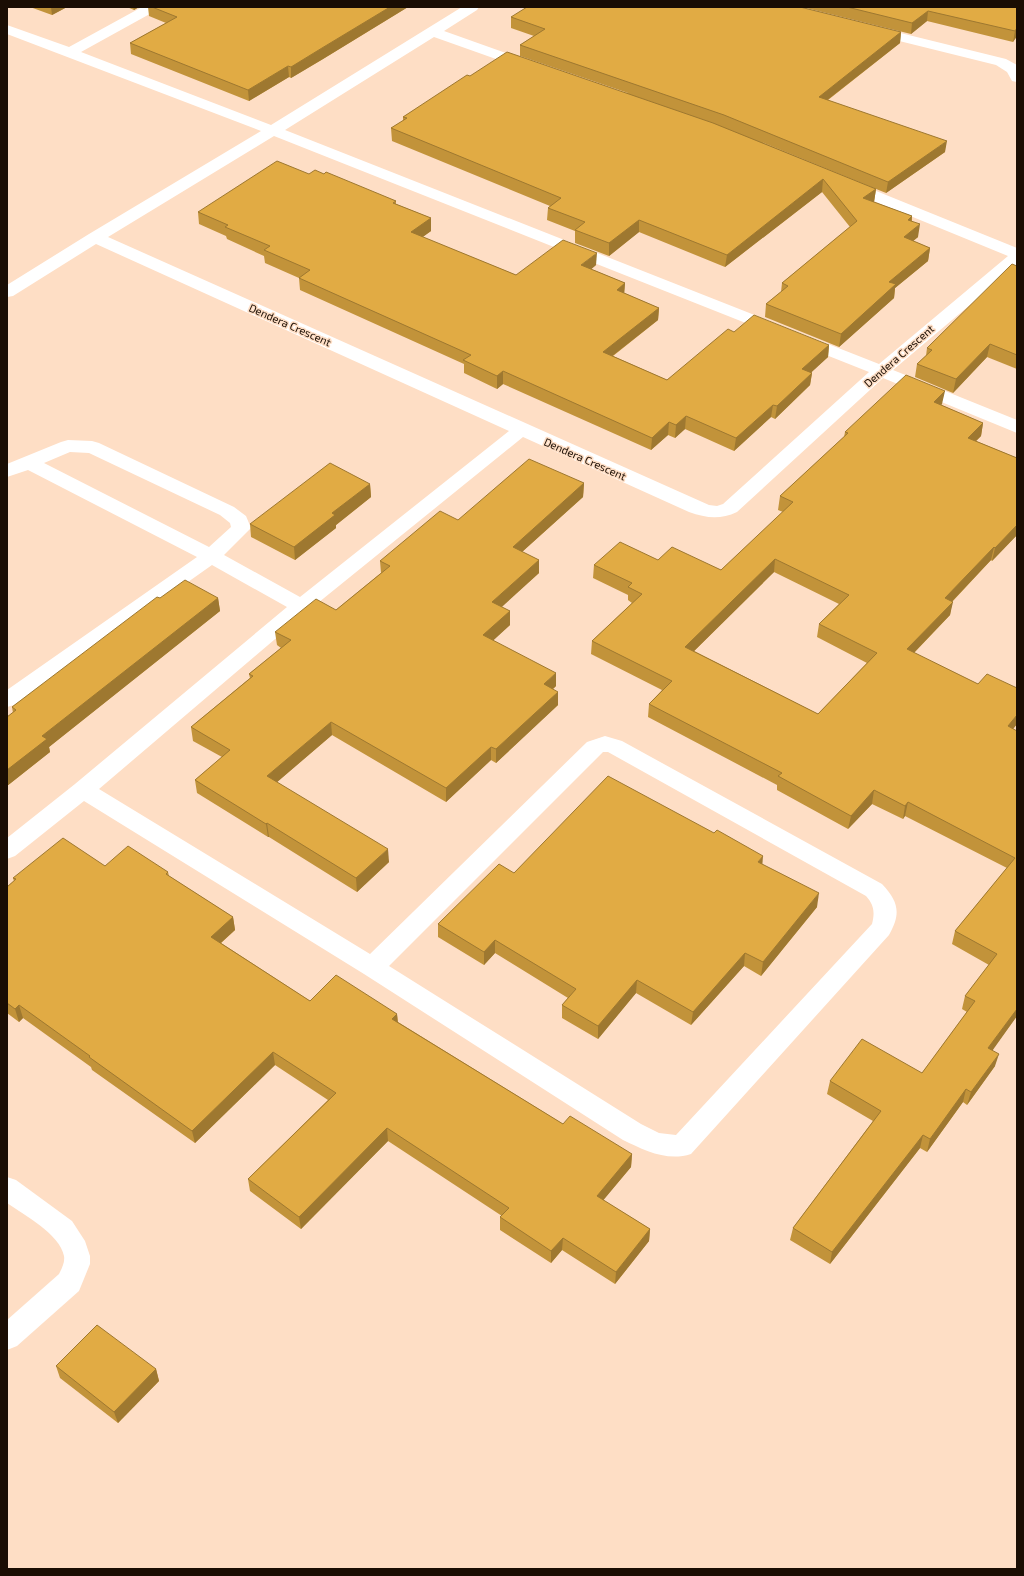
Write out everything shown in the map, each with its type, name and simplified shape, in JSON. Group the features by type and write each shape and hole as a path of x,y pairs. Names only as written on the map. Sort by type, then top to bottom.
{"street":[{"path":"71,52 152,7"},
{"path":"7,292 95,237 274,131 472,7"},
{"path":"861,27 1001,62 1013,69 1017,78"},
{"path":"7,29 71,52 274,131 881,371 1017,427"},
{"path":"433,32 545,71"},
{"path":"834,179 1017,254"},
{"name":"Dendera Crescent","path":"95,237 696,508 715,512 724,511 730,508 881,371 1017,257"},
{"path":"7,850 83,790 302,606 521,430"},
{"path":"7,472 68,446 92,447 227,511 239,520 241,528 211,556 7,700"},
{"path":"29,463 211,556 302,606"},
{"path":"83,790 372,967 632,1132 658,1144 682,1146 881,929 886,919 885,907 883,899 874,890 614,746 602,744 595,747 372,967"},
{"path":"7,1188 62,1229 72,1242 77,1256 77,1264 69,1282 7,1337"}],"building":[{"path":"152,7 390,7 291,67 288,66 248,90 130,43 177,17"},
{"path":"527,7 800,7 901,32 819,97 947,141 888,182 724,115 520,45 545,29 511,17"},
{"path":"847,7 1017,7 1017,28 1015,31 928,11 912,23"},
{"path":"507,52 713,123 876,189 863,198 912,216 908,220 920,224 904,237 930,248 889,282 896,284 841,334 766,304 788,286 782,283 857,221 823,179 727,255 639,220 609,243 575,230 585,222 548,208 561,198 391,128 407,118 403,117 467,75 470,76"},
{"path":"277,161 309,174 315,170 324,174 326,172 396,201 393,203 431,218 411,232 516,275 563,240 597,253 581,265 625,283 617,290 659,308 603,352 667,380 728,329 734,332 754,315 829,345 802,369 812,373 777,406 773,405 736,438 686,416 676,425 669,422 652,438 503,371 497,376 463,360 471,355 299,278 310,270 264,250 270,246 225,227 228,225 198,212"},
{"path":"1012,264 1017,266 1017,355 990,344 956,379 917,364 932,350 927,348"},
{"path":"906,375 945,391 934,402 983,423 968,438 1017,458 1017,525 945,598 953,602 907,649 978,684 987,674 1017,688 1017,715 1008,726 1017,731 1017,1009 988,1048 999,1054 971,1092 966,1089 930,1139 923,1135 832,1252 793,1228 881,1111 830,1081 862,1039 922,1073 975,1001 965,996 997,954 955,931 1015,858 908,802 905,806 874,790 851,816 778,776 782,773 649,704 672,681 592,641 642,594 628,587 632,583 594,565 620,542 658,560 672,547 721,570 793,502 780,496 848,433 845,432","holes":["775,559 849,595 819,624 877,653 818,714 685,647"]},
{"path":"529,459 584,483 513,547 539,560 492,602 510,611 483,635 556,673 544,684 558,692 496,749 491,747 446,788 331,722 267,776 388,849 356,878 195,780 230,750 191,727 253,676 249,674 291,640 275,632 316,599 336,610 390,566 380,561 440,511 458,520"},
{"path":"330,463 370,484 332,513 335,515 294,547 250,524"},
{"path":"185,580 218,598 42,736 47,739 7,770 7,717 16,710 12,707 157,597 160,598"},
{"path":"608,776 714,833 717,830 763,856 758,862 819,893 763,962 745,953 693,1012 637,980 598,1026 562,1005 576,989 495,940 484,952 438,924 499,864 514,873"},
{"path":"63,838 105,866 128,846 168,872 166,874 233,917 211,937 310,1001 336,975 397,1014 392,1019 563,1124 570,1116 632,1154 597,1196 650,1229 616,1272 563,1238 551,1251 500,1217 509,1208 387,1128 299,1217 248,1179 336,1093 273,1052 192,1131 19,1005 15,1009 7,1003 7,887 16,879 13,878"},
{"path":"97,1325 156,1369 114,1412 56,1366"}]}
